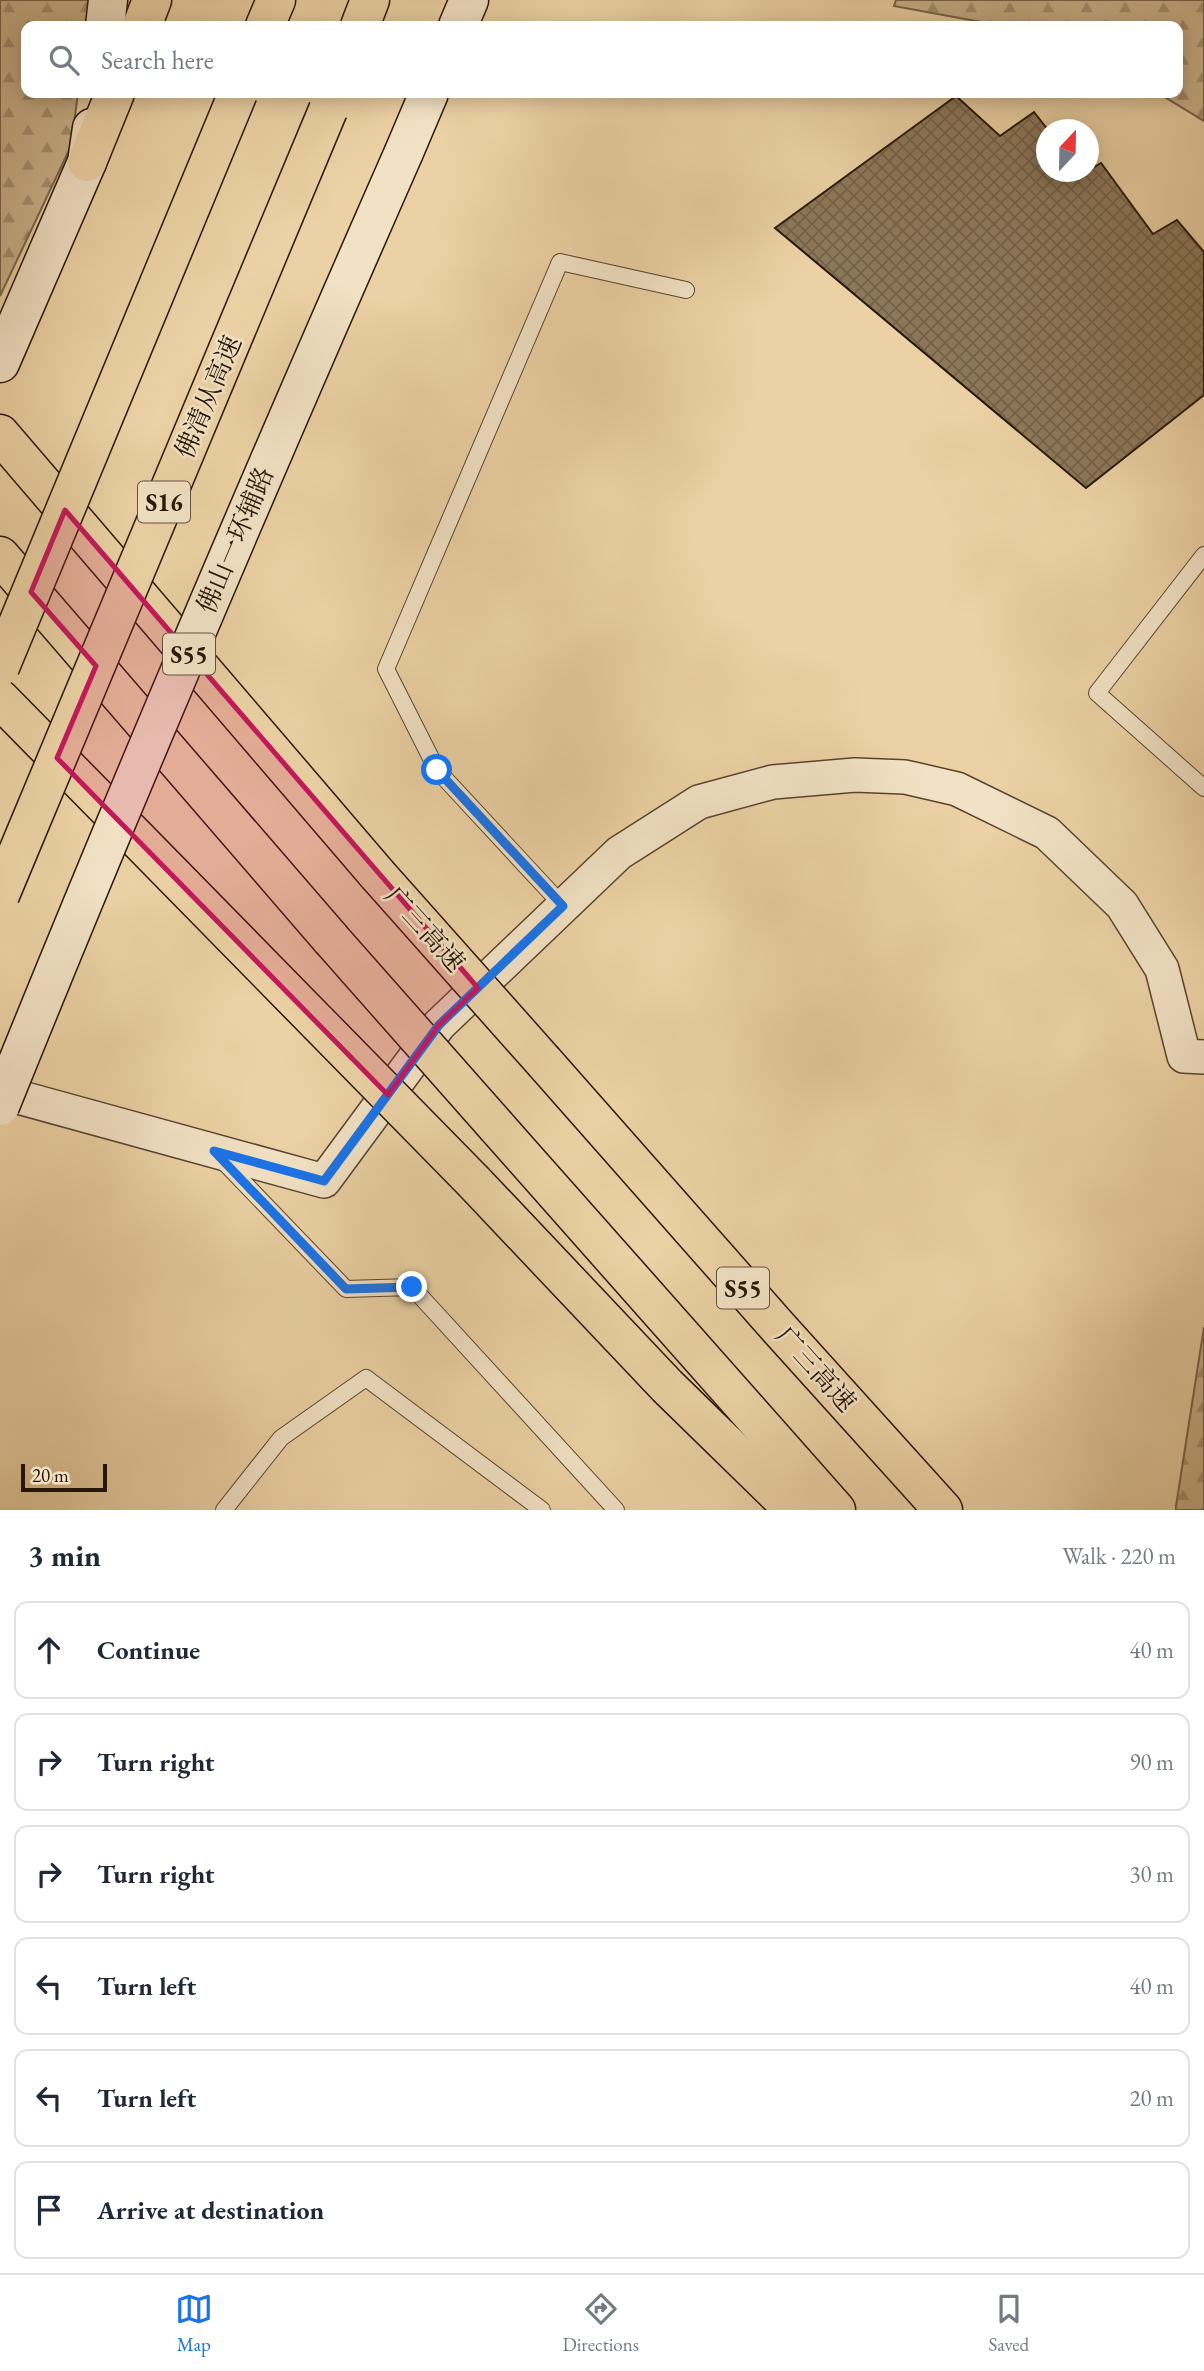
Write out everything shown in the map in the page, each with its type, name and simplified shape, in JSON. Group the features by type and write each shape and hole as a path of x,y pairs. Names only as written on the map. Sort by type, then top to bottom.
{"highway":[{"path":"144,21 152,0"},
{"path":"267,21 276,0"},
{"path":"362,21 370,0"},
{"path":"87,162 113,98"},
{"path":"0,667 236,98"},
{"name":"佛清从高速","path":"0,895 333,98"},
{"name":"广三高速","path":"0,434 377,874 943,1510"},
{"path":"0,556 331,939 836,1510"},
{"path":"0,699 474,1182 667,1386 794,1510"}],"main road":[{"path":"106,21 108,0"},
{"path":"460,21 469,0"},
{"path":"0,363 87,162 95,98"},
{"name":"佛山一环辅路","path":"0,1106 83,899 427,98"}],"street":[{"path":"0,1092 324,1181 439,1025 618,853 699,802 773,782 855,775 905,777 957,789 1047,833 1122,905 1162,969 1184,1056 1204,1058"}],"lane":[{"path":"563,906 437,770 386,669 560,262 686,290"},
{"path":"1204,555 1097,693 1204,788"},
{"path":"214,1151 346,1289 412,1287 616,1510"},
{"path":"224,1510 281,1438 366,1378 542,1510"}],"highlighted area":[{"path":"65,510 478,988 439,1025 388,1095 57,758 96,666 31,592"}],"green space":[{"path":"0,0 89,0 87,21 21,21 21,98 77,98 71,146 0,296"},
{"path":"896,0 1204,0 1204,121 1166,98 1183,98 1183,21 976,21 894,6"},
{"path":"1204,1327 1204,1510 1176,1510 1176,1506"}],"building":[{"path":"953,98 958,98 1000,136 1034,112 1039,119 1036,119 1036,182 1099,182 1101,163 1153,234 1177,220 1204,252 1204,395 1086,488 775,228"}],"route":[{"path":"412,1287 346,1289 214,1151 324,1181 439,1025 563,906 437,770"}]}
